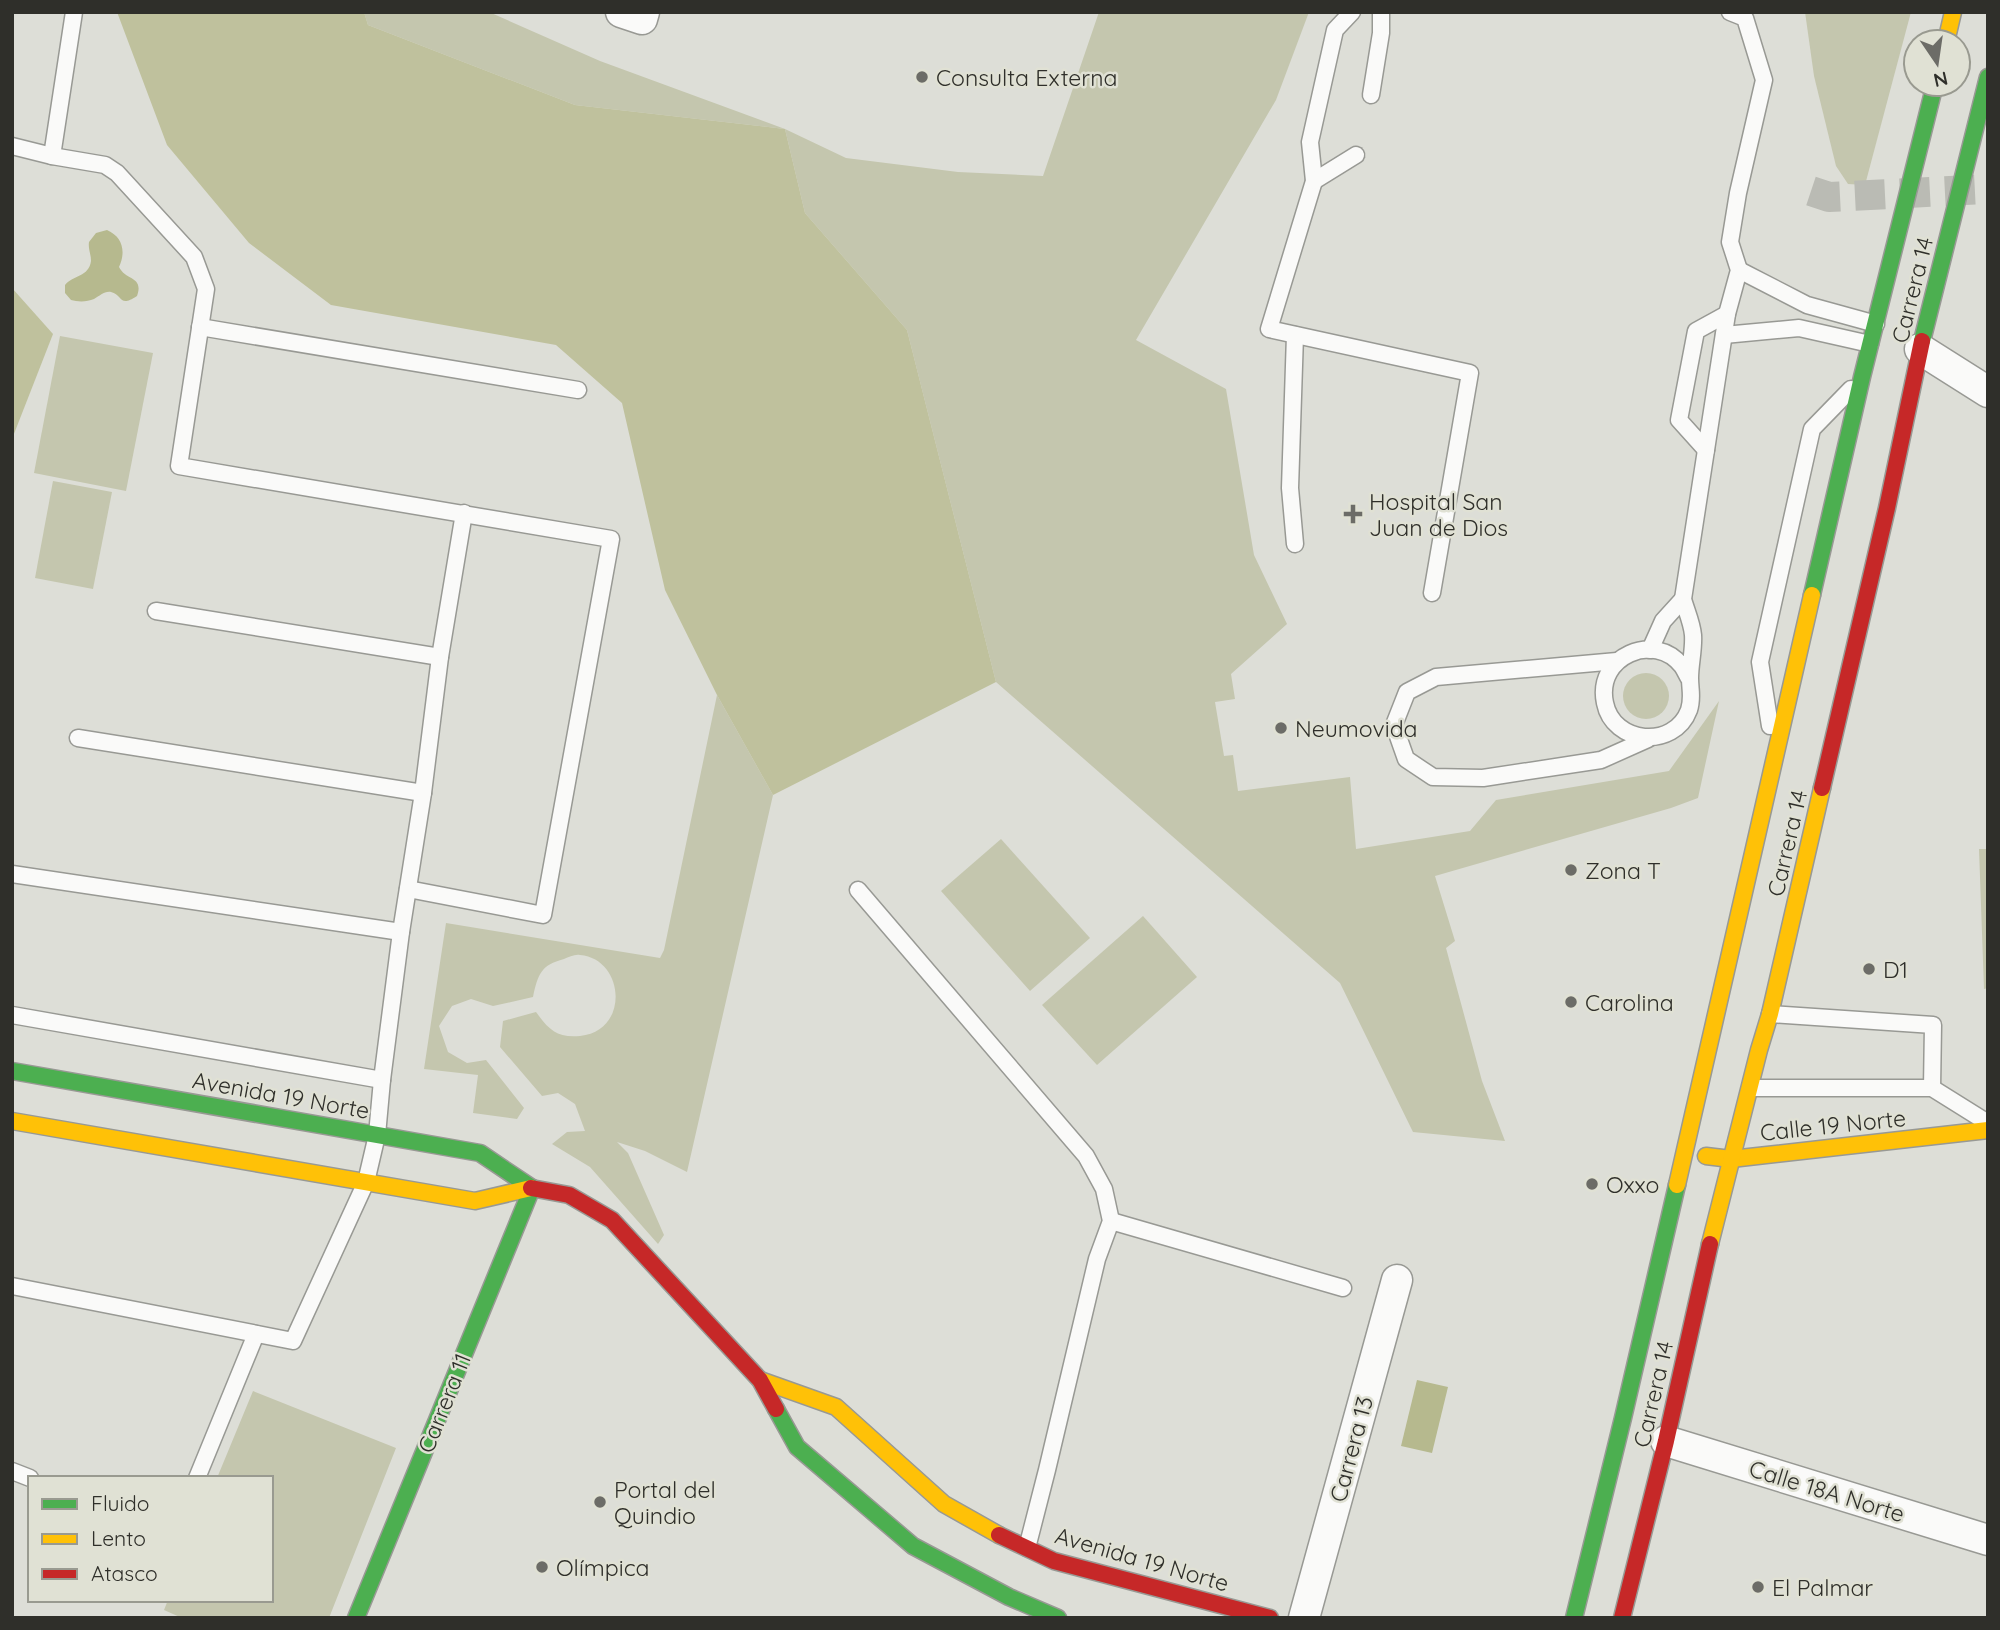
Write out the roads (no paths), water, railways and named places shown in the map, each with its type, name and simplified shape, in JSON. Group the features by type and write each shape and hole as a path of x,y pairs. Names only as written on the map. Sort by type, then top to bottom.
{"main road":[{"name":"Carrera 14","path":"1622,1618 1666,1441 1712,1233 1770,1014 1884,521 1920,349 1988,77"},
{"name":"Carrera 14","path":"1574,1618 1623,1418 1862,377 1932,98"},
{"name":"Avenida 19 Norte","path":"12,1071 480,1153 532,1188 569,1195 612,1220 760,1380 797,1447 913,1546 1009,1597 1059,1618"},
{"name":"Avenida 19 Norte","path":"12,1121 475,1201 532,1188"},
{"name":"Calle 19 Norte","path":"1683,1151 1731,1159 1988,1130"},
{"name":"Carrera 11","path":"356,1618 532,1188"},
{"name":"Avenida 19 Norte","path":"760,1380 836,1407 944,1504 1054,1562 1270,1618"}],"street":[{"path":"1920,349 1988,392"},
{"name":"Carrera 13","path":"1304,1618 1397,1280"},
{"name":"Calle 18A Norte","path":"1666,1441 1988,1540"}],"lane":[{"path":"51,156 74,12"},
{"path":"1352,12 1335,30 1310,142 1314,181 1269,329 1470,373 1432,593"},
{"path":"1371,95 1381,33 1381,12"},
{"path":"1617,661 1436,677 1407,692 1394,725 1406,759 1433,777 1483,778 1601,760 1649,738 1665,735 1679,725 1688,712 1692,696 1690,680 1693,634 1683,599 1727,314 1740,270 1730,242 1738,193 1764,80 1745,18 1730,12"},
{"path":"12,146 105,166 117,173 194,257 206,289 180,466 611,538 543,915 408,889"},
{"path":"1314,181 1356,156"},
{"path":"1740,270 1807,305 1876,324"},
{"path":"1706,450 1679,420 1696,331 1727,314"},
{"path":"200,327 578,390"},
{"path":"1724,335 1799,328 1871,344"},
{"path":"1295,335 1290,488 1295,544"},
{"path":"1775,759 1759,662 1812,429 1862,377"},
{"path":"12,1286 293,1341 366,1182 377,1135 401,932 423,793 440,657 464,513"},
{"path":"1650,650 1663,621 1683,599"},
{"path":"156,611 440,657"},
{"path":"1649,738 1632,736 1616,726 1606,711 1603,693 1607,675 1617,661 1632,652 1650,650 1667,654 1681,664 1690,680"},
{"path":"78,738 423,793"},
{"path":"12,873 401,932"},
{"path":"858,890 1086,1156 1104,1189 1111,1221 1097,1259 1027,1548"},
{"path":"1770,1014 1933,1025 1932,1088"},
{"path":"12,1015 382,1080"},
{"path":"1750,1088 1932,1088 1988,1124"},
{"path":"1111,1221 1343,1288"},
{"path":"198,1476 256,1334"}],"tunnel":[{"path":"1811,191 1829,197 1987,189"}],"place":[{"name":"Consulta Externa","path":"922,77"},
{"name":"Hospital San Juan de Dios","path":"1353,514"},
{"name":"Neumovida","path":"1281,728"},
{"name":"Zona T","path":"1571,870"},
{"name":"D1","path":"1869,969"},
{"name":"Carolina","path":"1571,1002"},
{"name":"Oxxo","path":"1592,1184"},
{"name":"Portal del Quindio","path":"600,1502"},
{"name":"Olímpica","path":"542,1567"},
{"name":"El Palmar","path":"1758,1587"}]}
